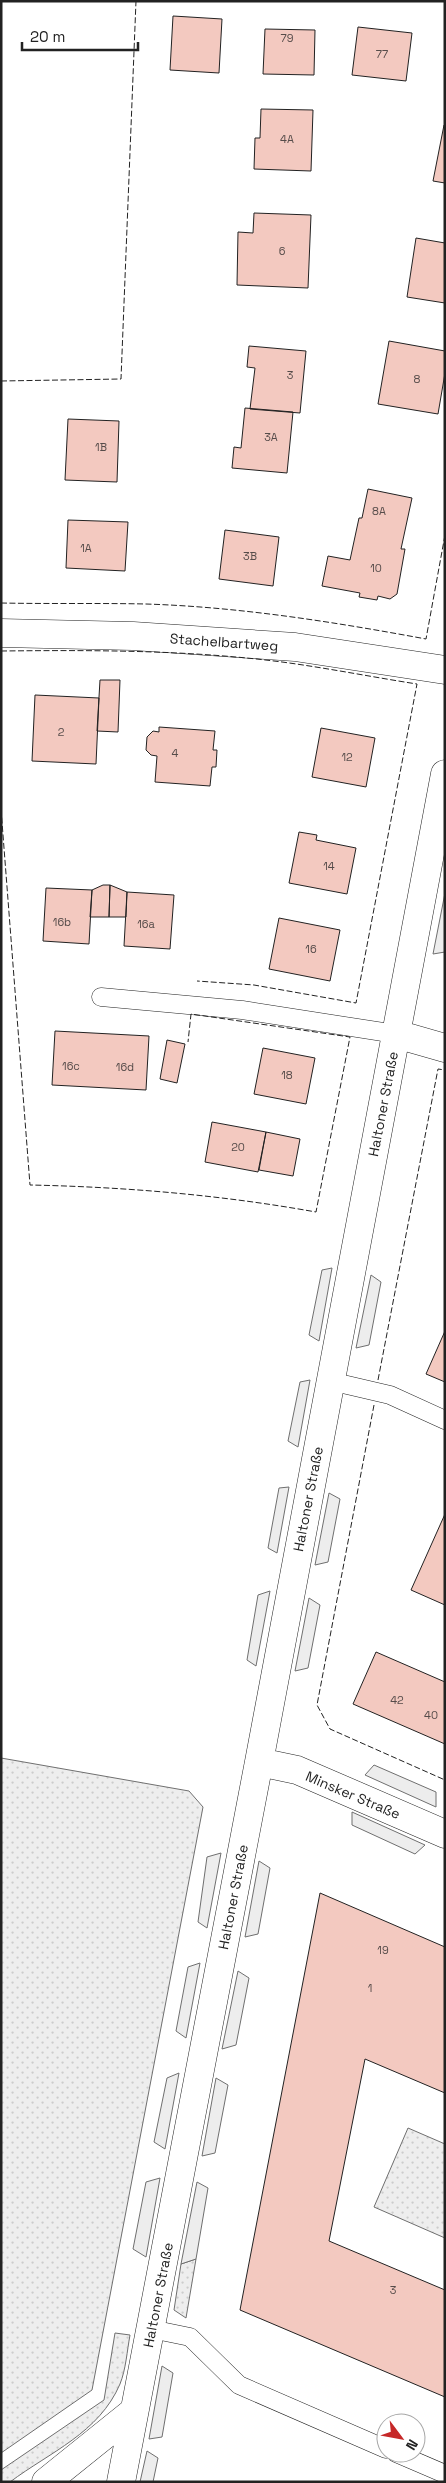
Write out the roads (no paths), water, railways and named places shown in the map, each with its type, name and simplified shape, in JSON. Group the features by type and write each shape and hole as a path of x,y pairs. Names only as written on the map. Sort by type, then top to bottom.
{"street":[{"name":"Stachelbartweg","path":"1,633 133,636 295,647 445,670"},
{"name":"Haltoner Straße","path":"121,2482 133,2412 152,2329 445,774"},
{"path":"396,1034 445,1048"},
{"name":"Minsker Straße","path":"259,1762 297,1770 445,1834"},
{"path":"46,2482 133,2412"}],"lane":[{"name":"Haltoner Straße","path":"101,997 242,1010 396,1034"},
{"path":"330,1381 390,1395 445,1420"},
{"path":"152,2329 190,2338 238,2385 376,2445"},
{"path":"419,2463 445,2474"}]}
